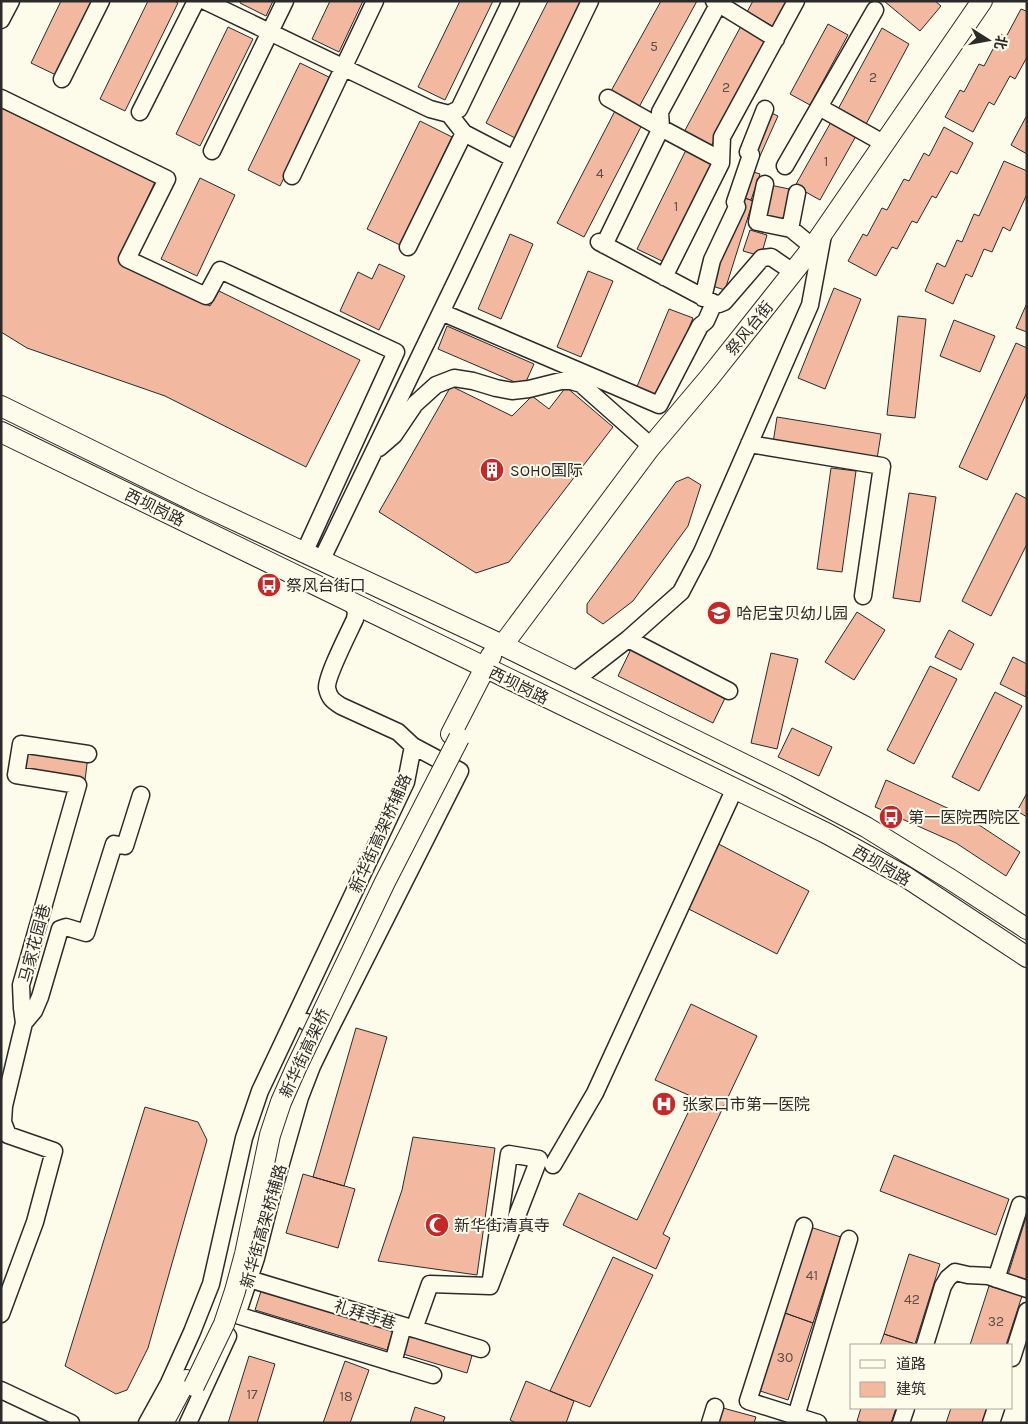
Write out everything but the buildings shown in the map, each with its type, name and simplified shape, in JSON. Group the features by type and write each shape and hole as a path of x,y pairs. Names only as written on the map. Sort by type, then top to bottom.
{"main road":[{"name":"祭风台街","path":"489,670 502,645 652,447 818,240 982,1"},
{"name":"西坝岗路","path":"1,406 196,502 502,645 786,785 866,827 1027,929"},
{"name":"西坝岗路","path":"1,432 826,833 906,877 1027,957"},
{"name":"新华街高架桥","path":"190,1383 224,1324 235,1291 245,1254 270,1135 281,1102 455,736 489,670"},
{"path":"163,1423 190,1383"},
{"path":"175,1423 190,1383"}],"street":[{"path":"1,20 11,1"},
{"path":"62,79 101,1"},
{"path":"140,112 196,1"},
{"path":"205,1 430,109 448,114 464,133 514,159"},
{"path":"212,151 285,1"},
{"path":"292,176 375,1"},
{"path":"448,114 459,109 511,1"},
{"path":"312,557 373,453 590,1"},
{"path":"664,276 721,163 722,137 796,1"},
{"path":"776,39 717,2 660,112 661,128 601,243 709,301 719,304 724,302 762,258 771,257 793,272"},
{"path":"785,166 875,10"},
{"path":"1,98 167,179 127,259 206,296 220,270 396,352 312,557"},
{"path":"608,98 721,160"},
{"path":"820,107 885,144"},
{"path":"441,312 660,405 700,326 706,321 712,260 737,207 735,202 752,155 748,152 765,109"},
{"path":"408,247 464,133"},
{"path":"574,681 628,639 681,592 702,552 810,305 818,240 790,229 757,222 765,184"},
{"path":"790,229 798,193"},
{"path":"373,453 394,435 415,404 436,385 454,378 512,391 529,390 561,381 581,384 652,447"},
{"path":"749,444 882,466 863,596"},
{"path":"353,604 356,612 355,619 330,676 327,686 329,694 332,701 340,706 398,732 413,746"},
{"path":"628,639 729,690"},
{"name":"马家花园巷","path":"1,1314 36,1222 54,1151 8,1135 3,1122 4,1106 24,1023 21,985 78,785 16,775 21,744 88,754"},
{"name":"新华街高架桥辅路","path":"147,1423 177,1366 210,1284 244,1138 260,1091 406,782 413,746 460,771 312,1066 300,1097 249,1279 237,1315 212,1375 188,1423"},
{"path":"553,1165 595,1093 735,788"},
{"path":"24,1023 34,1011 40,997 60,929 66,927 86,933 114,844 125,846 141,795"},
{"path":"296,1017 328,1034"},
{"path":"509,1154 539,1159 494,1277 490,1286 509,1154"},
{"path":"996,1279 1020,1205"},
{"path":"804,1226 748,1401 795,1419 818,1423"},
{"path":"795,1419 849,1239"},
{"path":"925,1344 943,1286 955,1272 988,1276 1027,1289"},
{"name":"礼拜寺巷","path":"249,1279 480,1349"},
{"path":"393,1363 430,1284 490,1286"},
{"path":"1013,1355 1027,1311"},
{"path":"237,1315 433,1375"},
{"path":"1,1390 71,1423"},
{"path":"901,1423 906,1409"},
{"path":"991,1423 996,1409"}],"place":[{"name":"SOHO国际","path":"492,470"},
{"name":"祭风台街口","path":"269,585"},
{"name":"哈尼宝贝幼儿园","path":"719,613"},
{"name":"第一医院西院区","path":"891,817"},
{"name":"张家口市第一医院","path":"664,1104"},
{"name":"新华街清真寺","path":"437,1225"}]}
